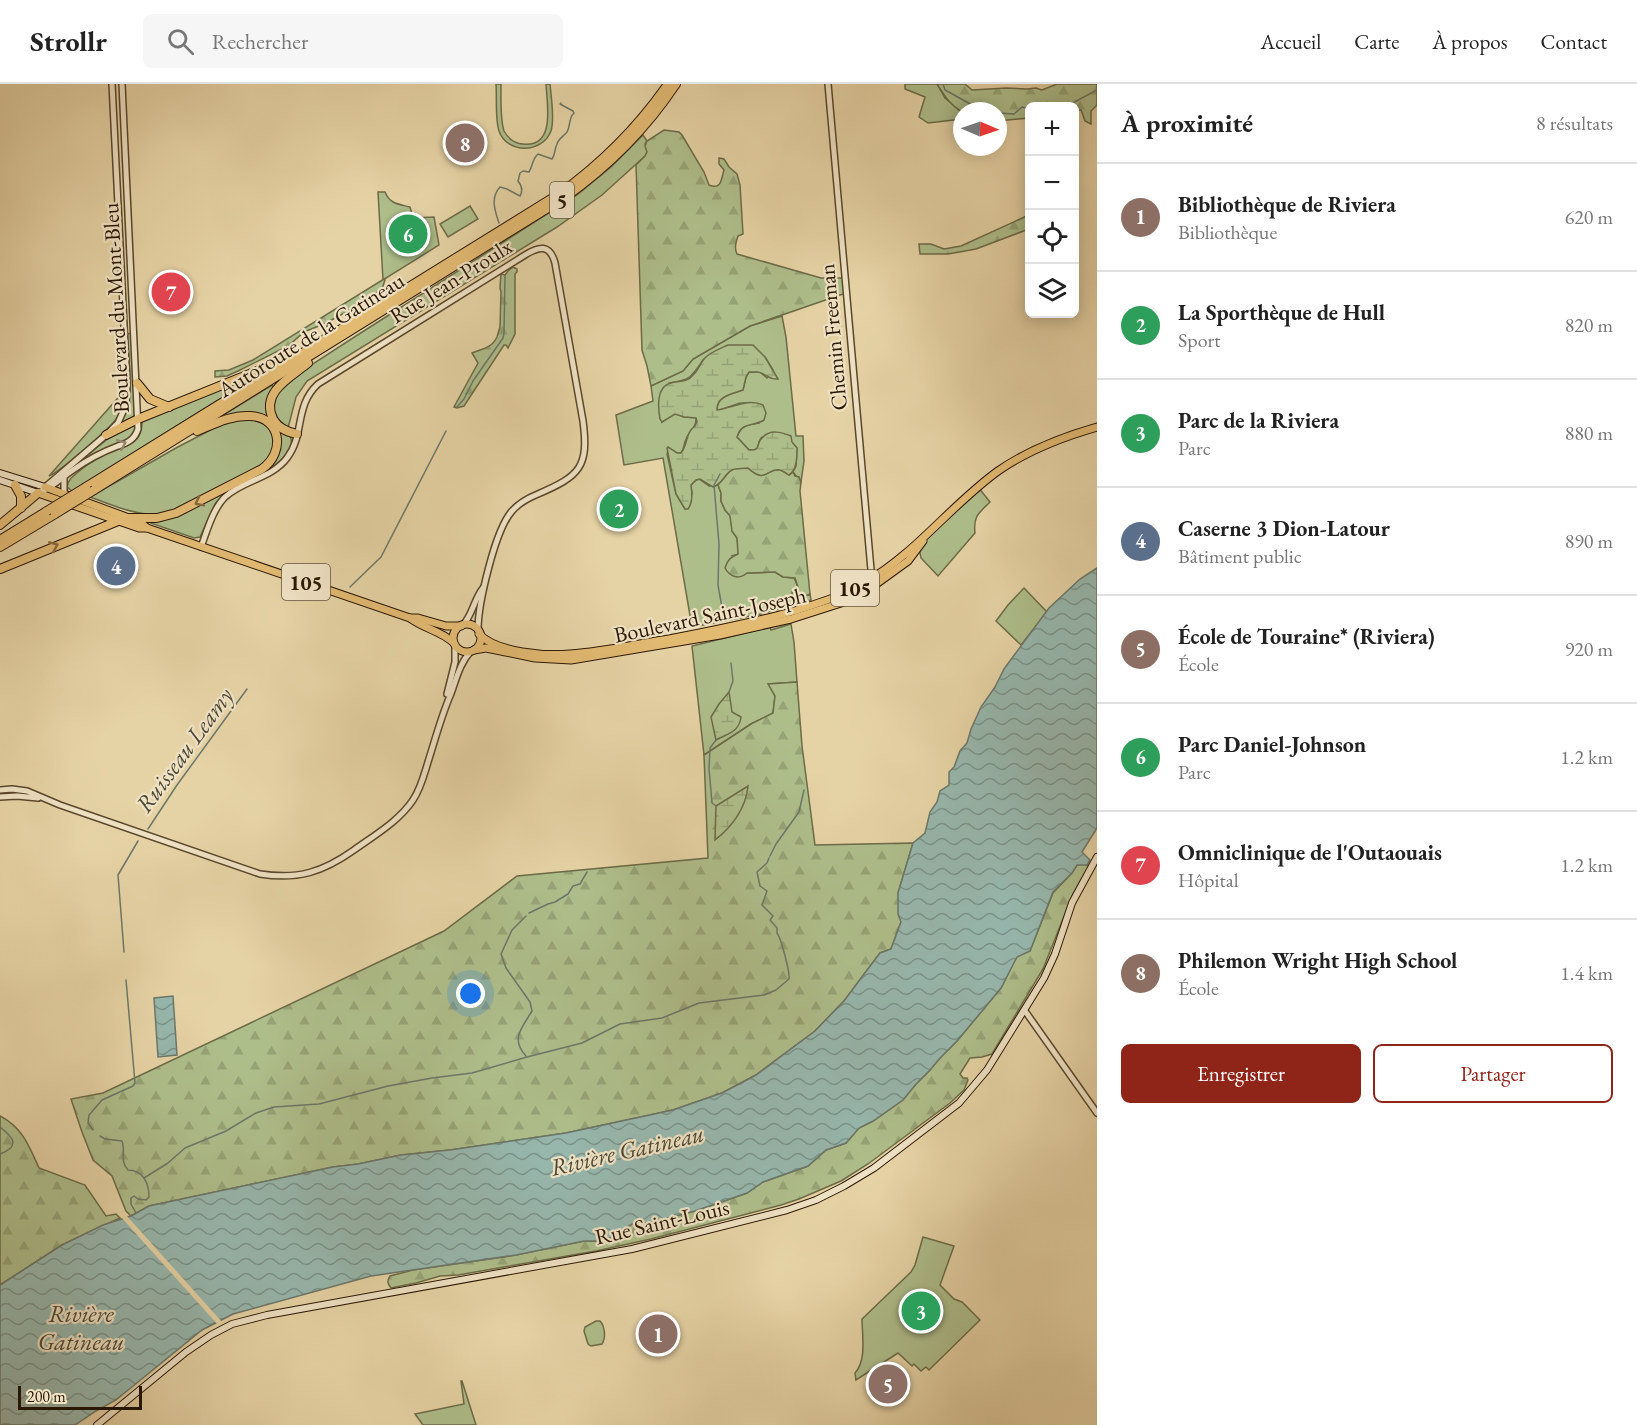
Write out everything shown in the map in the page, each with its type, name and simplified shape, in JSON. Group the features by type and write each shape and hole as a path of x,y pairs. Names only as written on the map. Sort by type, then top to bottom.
{"highway":[{"name":"Autoroute de la Gatineau","path":"0,547 307,351 564,191 620,143 650,109 668,84"},
{"name":"Autoroute de la Gatineau","path":"90,489 174,441 542,213 578,188 608,163 658,109 676,84"},
{"path":"297,434 283,429 274,420 270,405 273,394 282,383 343,337"},
{"path":"106,435 138,419 307,351"},
{"path":"136,383 150,399 169,407"},
{"path":"129,518 164,517 184,510 264,468 274,457 278,445 276,434 270,424 261,418 252,416 230,418 174,441"},
{"path":"15,485 21,496 21,508"},
{"path":"0,525 44,490"},
{"name":"Autoroute de la Gatineau","path":"0,540 51,513"},
{"path":"0,569 118,521"}],"main road":[{"name":"Boulevard Saint-Joseph","path":"478,632 494,644 516,650 542,654 571,654 688,635 761,620 838,596 872,578 928,534 985,482 1013,461 1054,441 1097,427"},
{"path":"0,473 44,490"},
{"path":"0,480 44,490"},
{"name":"105","path":"44,490 64,494 129,518 147,528"},
{"name":"105","path":"44,490 118,521 139,528 147,528 410,618 436,630 461,651 473,650"},
{"name":"Boulevard Saint-Joseph","path":"473,650 486,648 520,656 572,660 720,635 791,619 841,603 872,587 908,561 928,534"},
{"name":"105","path":"410,618 446,626 473,626 478,632"},
{"path":"454,645 454,632 462,625"},
{"path":"473,650 480,642 478,632"},
{"name":"Rue Saint-Louis","path":"97,1425 198,1343 240,1321 632,1249 787,1210 816,1200 844,1186 865,1174 959,1103 987,1070 1025,1011 1047,971 1072,903 1097,857"}],"street":[{"name":"Boulevard du Mont-Bleu","path":"44,490 106,435 122,417 126,405 112,84"},
{"name":"Boulevard du Mont-Bleu","path":"44,490 92,458 131,441 138,431 122,84"},
{"name":"Chemin Freeman","path":"828,84 872,587"},
{"path":"117,181 126,181"},
{"name":"Rue Jean-Proulx","path":"201,547 222,501 236,489 266,475 281,464 291,452 305,399 322,380 529,252 541,248 548,250 554,259 583,421 584,454 578,470 567,480 528,498 510,513 501,529 484,587 478,632"},
{"path":"64,477 64,494"},
{"name":"Rue Jean-Proulx","path":"462,625 471,615 479,592 484,587"},
{"path":"447,702 446,696 455,662 454,645"},
{"path":"0,790 25,791 260,874 283,876 321,870 337,862 394,821 410,804 422,783 459,670 473,650"},
{"path":"0,796 49,800"},
{"path":"1025,1011 1097,1113"}],"green space":[{"path":"496,84 501,84 501,114 504,131 512,140 523,144 534,143 541,139 545,132 548,112 546,84 550,84 553,114 551,131 547,139 533,147 525,148 509,144 503,139 497,120"},
{"path":"905,84 937,84 945,98 953,105 953,120 928,123 919,117 925,97 905,89"},
{"path":"937,84 965,84 972,90 1036,88 1042,90 1057,84 1097,84 1097,105 1091,111 1091,124 1085,121 1081,110 1079,110 1079,102 1025,102 1025,118 1007,120 1007,102 953,102 953,105"},
{"path":"664,130 679,132 682,135 709,185 719,185 721,180 724,170 719,164 719,158 724,159 737,174 740,185 743,234 738,236 735,247 737,254 821,278 844,278 846,293 750,326 693,359 683,371 651,386 642,350 636,165 647,152 645,146 647,141"},
{"path":"643,135 647,141 645,144 648,150 645,156 602,195 557,227 307,381 296,397 288,428 278,419 274,410 275,398 280,389 308,367 577,195 611,167"},
{"path":"378,192 385,192 392,201 410,207 413,218 434,217 439,245 383,280"},
{"path":"470,206 478,219 448,237 440,224"},
{"path":"1025,217 1025,231 976,249 948,254 920,254 919,244 931,244 944,249 961,246"},
{"path":"513,267 517,269 515,274 515,334 508,348 504,345 464,406 454,407 478,363 472,353 490,346 497,337 500,327 501,274 505,275"},
{"path":"384,279 382,289 348,311 304,332 288,346 227,376 215,377 215,371 229,370 253,360"},
{"path":"782,316 796,436 803,436 804,461 801,482 793,472 796,466 797,448 787,437 779,433 770,434 761,438 757,448 749,450 737,437 743,428 759,423 747,403 740,403 717,411 717,406 722,399 743,390 749,372 760,372 767,378 773,370 765,357 703,360 690,377 669,383 662,422 675,413 684,417 696,417 681,453 669,448 667,454 676,494 685,509 692,494 691,485 696,480 699,479 709,486 718,485 721,501 731,516 732,531 737,538 739,554 732,556 746,573 775,572 783,577 794,578 798,587 797,591 803,597 810,594 811,600 761,614 692,627 663,458 624,465 616,415 653,401 651,386 683,371 693,359 750,326"},
{"path":"132,333 136,418 119,424 125,415 130,393 127,334"},
{"path":"728,345 753,345 765,357 778,379 758,372 749,372 743,390 722,399 717,405 717,410 746,403 763,405 766,413 764,420 745,426 737,437 749,450 753,450 768,433 791,436 797,448 796,463 789,475 776,470 759,475 748,468 732,470 713,487 700,479 696,480 691,485 691,503 688,509 685,509 676,494 667,448 681,453 697,421 696,418 675,414 662,422 659,409 660,393 666,385 691,377 706,357"},
{"path":"262,373 72,491 67,487 72,477 88,465 136,440 142,421"},
{"path":"272,385 274,388 269,413 288,433 291,444 284,457 269,469 277,457 269,420 226,417 225,414"},
{"path":"124,391 122,408 113,423 73,459 49,476"},
{"path":"239,419 256,419 269,428 273,434 274,450 265,463 172,511 160,514 150,515 133,511 90,497 218,426"},
{"path":"136,423 137,428 132,438 80,461 109,438"},
{"path":"735,468 748,468 759,475 781,470 789,475 793,472 799,477 810,594 798,599 792,596 792,592 797,591 798,587 795,578 783,577 775,572 735,576 729,574 725,568 730,559 738,554 737,538 732,531 730,516 721,501 718,485"},
{"path":"978,487 990,502 976,519 975,533 938,576 921,558 919,548 928,534"},
{"path":"226,491 215,504 200,537 194,538 145,521"},
{"path":"1024,588 1047,612 1021,645 996,621"},
{"path":"791,624 797,682 769,684 775,696 773,713 751,724 704,755 692,646"},
{"path":"797,682 802,746 815,845 913,843 898,893 901,922 891,949 880,953 844,1001 815,1031 756,1075 722,1093 673,1110 566,1133 401,1155 333,1167 149,1206 131,1216 126,1211 112,1176 93,1160 71,1099 103,1093 444,931 517,876 708,858 704,755 751,724 773,713 775,696 768,684"},
{"path":"729,692 732,712 741,717 740,722 733,732 716,740 711,717"},
{"path":"748,786 747,794 737,816 715,840 716,806"},
{"path":"1077,865 1089,866 1073,894 1043,969 992,1054 970,1058 960,1074 968,1080 964,1090 868,1164 841,1181 781,1205 651,1239 596,1251 458,1275 440,1276 391,1288 389,1285 390,1276 413,1270 516,1255 584,1241 605,1241 632,1224 653,1222 695,1211 747,1193 763,1182 808,1166 826,1150 846,1143 859,1128 903,1100 957,1041 1001,988 1017,956 1030,951 1053,893"},
{"path":"0,1116 20,1132 39,1168 85,1185 106,1216 116,1214 120,1218 62,1245 0,1285"},
{"path":"923,1237 954,1246 940,1285 980,1320 929,1370 926,1367 921,1371 898,1353 856,1380 855,1373 859,1368 862,1354 862,1319 911,1272"},
{"path":"600,1321 603,1326 604,1339 602,1344 591,1346 588,1344 584,1331 585,1327"},
{"path":"461,1381 476,1425 423,1425 415,1414 464,1404"}],"water":[{"name":"Rivière Gatineau","path":"1097,568 1097,828 1082,852 1090,860 1087,865 1077,865 1053,892 1030,951 1017,957 1001,988 903,1100 859,1128 846,1143 826,1150 808,1166 763,1182 747,1193 695,1211 653,1222 632,1224 605,1241 584,1241 516,1255 371,1276 233,1314 202,1330 116,1400 75,1425 0,1425 0,1285 62,1245 103,1225 131,1216 149,1206 333,1167 401,1155 566,1133 673,1110 722,1093 756,1075 815,1031 844,1001 880,953 891,949 901,922 898,914 898,893 913,843 925,833 930,812 937,802 940,791 949,785 949,772 967,743 981,707 1004,669 1049,608 1080,579"},
{"path":"173,996 177,1055 158,1057 154,998"}],"pier":[{"path":"126,1215 223,1323 218,1325 121,1217"}],"waterway":[{"path":"943,84 945,90 967,102"},
{"path":"1074,102 1097,90"},
{"name":"Ruisseau Leamy","path":"499,223 494,200 497,191 500,187 520,196 522,192 518,181 520,173 529,172 538,154 552,159 558,142 567,132 574,113 561,103"},
{"path":"1007,114 1014,114 1022,107 1025,108"},
{"name":"Ruisseau Leamy","path":"504,249 504,260"},
{"name":"Ruisseau Leamy","path":"457,407 503,338 505,275"},
{"name":"Ruisseau Leamy","path":"350,587 381,557 446,431"},
{"path":"720,474 714,485 719,544 718,585 724,619"},
{"path":"729,692 733,681 731,663"},
{"name":"Ruisseau Leamy","path":"148,829 247,689"},
{"path":"716,740 710,748 709,769 712,803 716,806"},
{"path":"770,856 799,812 804,790"},
{"name":"Ruisseau Leamy","path":"124,952 118,875 138,841"},
{"path":"144,1178 168,1163 185,1148 226,1131 256,1113 274,1107 319,1104 388,1086 472,1073 582,1043 620,1024 662,1018 699,1003 764,995 776,990 789,979 789,975 777,928 770,920 773,916 762,905 767,891 760,886 757,872 769,858"},
{"path":"529,913 568,894 573,886 580,884 587,872"},
{"path":"526,916 512,930 501,954 506,968 530,1002 532,1011 521,1028 518,1039 521,1050 526,1056"},
{"name":"Ruisseau Leamy","path":"93,1130 88,1123 89,1115 102,1100 135,1083 126,980"},
{"path":"0,1127 13,1141 11,1148 0,1154"},
{"name":"Ruisseau Leamy","path":"100,1136 105,1139 122,1141 125,1166 128,1170 138,1172 146,1182 149,1197 146,1200 134,1196 131,1198 131,1204 136,1213"}],"place":[{"name":"Philemon Wright High School","path":"465,143"},
{"name":"Parc Daniel-Johnson","path":"408,234"},
{"name":"Omniclinique de l'Outaouais","path":"171,292"},
{"name":"La Sporthèque de Hull","path":"619,509"},
{"name":"Caserne 3 Dion-Latour","path":"116,566"},
{"name":"Parc de la Riviera","path":"921,1311"},
{"name":"Bibliothèque de Riviera","path":"658,1334"},
{"name":"École de Touraine* (Riviera)","path":"888,1384"}]}
